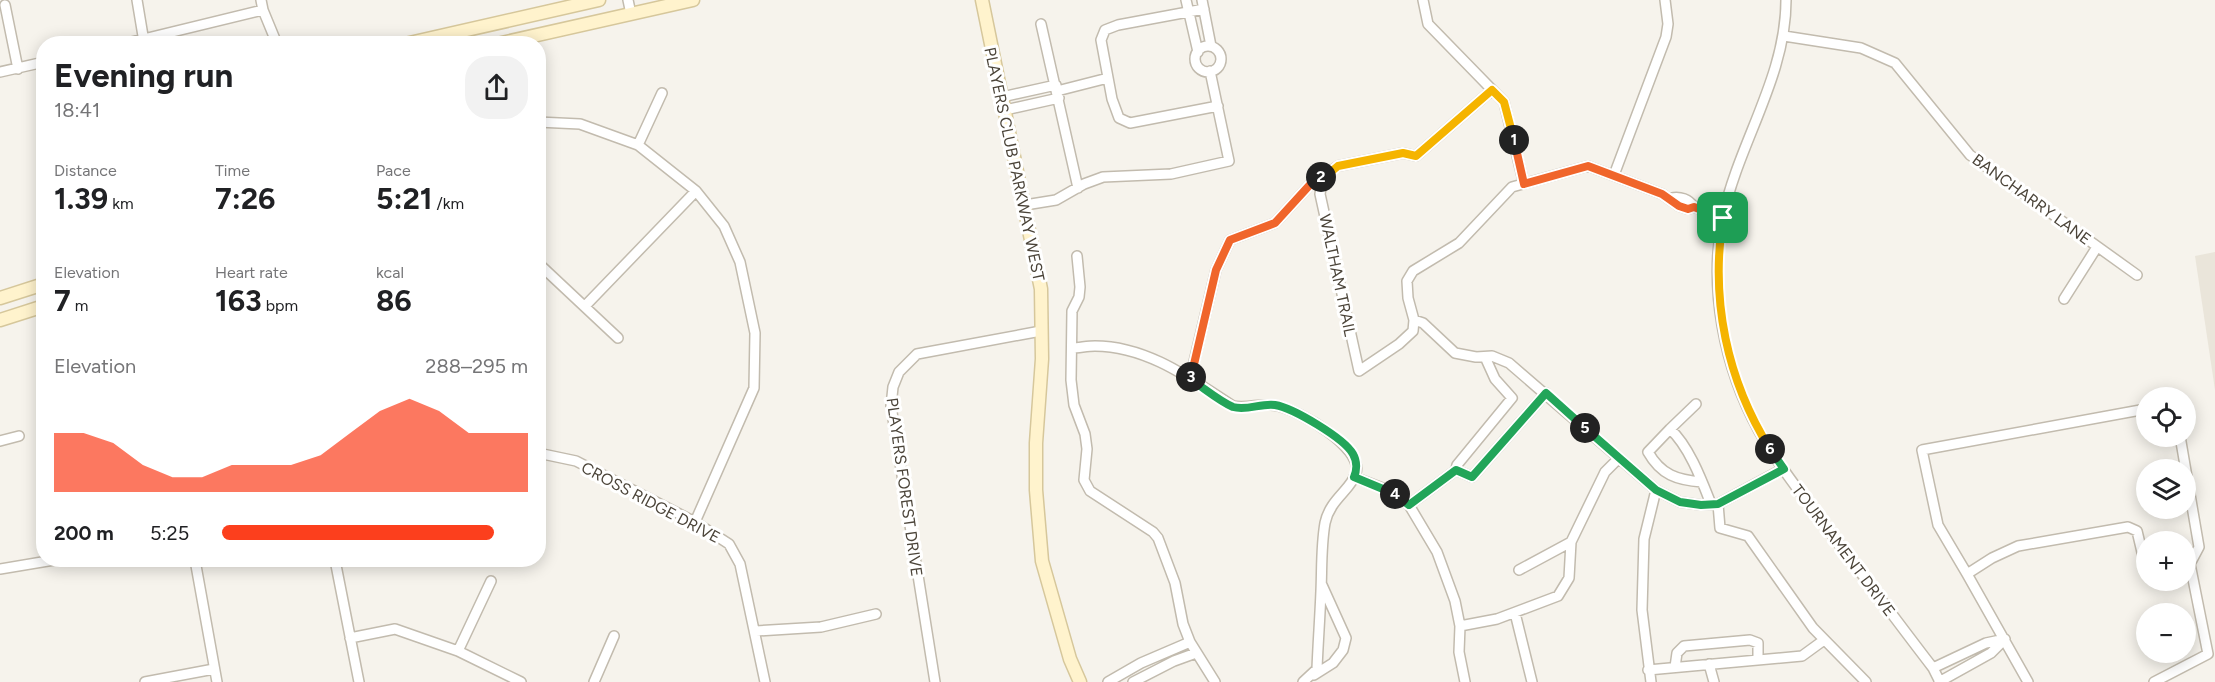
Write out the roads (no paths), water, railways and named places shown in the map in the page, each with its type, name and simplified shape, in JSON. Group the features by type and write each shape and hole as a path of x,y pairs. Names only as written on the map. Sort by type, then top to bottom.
{"street":[{"path":"137,0 143,36"},
{"path":"261,0 274,36"},
{"path":"440,36 599,0"},
{"path":"628,0 631,14"},
{"path":"533,36 693,0"},
{"name":"PLAYERS CLUB PARKWAY WEST","path":"982,0 1041,289 1042,359 1037,406 1036,466 1042,561 1070,659 1080,682"},
{"path":"1186,0 1198,52 1197,64 1204,71 1218,67 1221,58 1217,49 1211,46 1203,47 1198,52"},
{"path":"1423,0 1428,24 1504,102 1524,184"},
{"path":"1614,175 1666,37 1668,24 1665,0"},
{"name":"TOURNAMENT DRIVE","path":"1786,0 1784,36 1778,60 1731,188 1723,218 1718,286 1729,355 1746,404 1759,431 1784,469 1933,668 1940,682"},
{"path":"5,5 18,69"},
{"path":"1211,46 1203,5 1189,12 1118,25 1105,30 1101,40 1115,109 1123,121 1130,123 1218,106"},
{"path":"163,36 263,10"},
{"path":"1041,24 1078,188"},
{"name":"BANCHARRY LANE","path":"1784,36 1861,48 1895,63 1971,155 2137,275"},
{"path":"0,72 36,64"},
{"path":"1025,205 1049,202 1103,177 1171,174 1229,161 1210,71"},
{"path":"1002,97 1036,90 1057,91 1108,78"},
{"path":"1036,90 1039,102"},
{"path":"1190,379 1216,270 1230,240 1275,223 1317,177 1325,178 1338,166 1403,153 1416,156 1492,90"},
{"path":"1005,110 1039,102 1057,91"},
{"path":"638,145 662,93"},
{"path":"546,122 580,124 638,145 696,191 724,226 740,262 755,333 754,388 696,522"},
{"path":"1723,218 1694,207 1688,209 1679,206 1671,198 1588,166 1512,187 1459,243 1413,271 1407,282 1408,298 1414,320 1423,323 1455,353 1476,357 1492,356 1509,363 1656,490 1680,502 1715,504 1784,469"},
{"name":"WALTHAM TRAIL","path":"1325,178 1320,194 1359,371 1399,344 1413,331 1414,320"},
{"path":"585,306 696,191"},
{"path":"2064,299 2097,247"},
{"path":"1077,256 1080,287 1079,297 1072,311 1071,380 1074,405 1085,434 1087,449 1084,480 1090,491 1153,532 1158,538 1175,583 1183,624 1190,642 1215,682"},
{"path":"546,270 618,338"},
{"path":"0,298 36,287"},
{"path":"0,320 36,309"},
{"name":"PLAYERS FOREST DRIVE","path":"935,682 891,406 893,387 899,372 917,354 1041,331"},
{"path":"1072,348 1095,346 1128,350 1155,359 1233,406 1244,408 1265,404 1279,406 1337,437 1353,454 1357,465 1354,477 1333,502 1326,519 1322,544 1317,669 1312,676"},
{"path":"1409,505 1456,470 1456,465 1512,398 1495,379 1485,357"},
{"path":"1456,470 1472,477 1546,393"},
{"path":"1696,404 1648,452 1652,460 1668,474 1682,481 1702,482"},
{"path":"2028,682 1938,525 1922,450 2136,411"},
{"path":"1670,429 1677,435 1715,504 1720,528 1748,536 1782,586 1824,640 1866,682"},
{"path":"0,441 19,436"},
{"path":"2182,447 2199,547 2196,552"},
{"name":"CROSS RIDGE DRIVE","path":"546,455 576,461 696,522 729,544 740,564 765,682"},
{"path":"1460,626 1497,619 1558,596 1569,578 1571,542 1605,472 1619,458"},
{"path":"1354,477 1393,492 1409,505 1437,552 1455,601 1460,626 1459,652 1465,682"},
{"path":"1651,682 1642,609 1644,539 1656,490"},
{"path":"1967,574 1992,558 2018,546 2128,527 2137,531"},
{"path":"1520,570 1571,542"},
{"path":"0,569 36,563"},
{"path":"196,567 217,682"},
{"path":"336,567 359,682"},
{"path":"458,651 491,581"},
{"path":"1303,682 1333,663 1343,650 1346,638 1321,584"},
{"path":"2154,682 2208,654 2194,591"},
{"path":"1515,613 1532,682"},
{"path":"756,631 821,627 876,614"},
{"path":"350,638 395,628 458,651 520,682"},
{"path":"594,682 614,636"},
{"path":"1933,668 1986,643 2005,639"},
{"path":"1940,682 1992,653 2005,639"},
{"path":"1675,667 1677,653 1684,646 1750,640 1758,643 1758,660"},
{"path":"1648,670 1802,656 1824,640"},
{"path":"1108,682 1153,657 1190,642"},
{"path":"1130,669 1135,681 1197,653"},
{"path":"1153,657 1158,669"},
{"path":"1709,664 1714,682"},
{"path":"145,682 214,669"}]}
